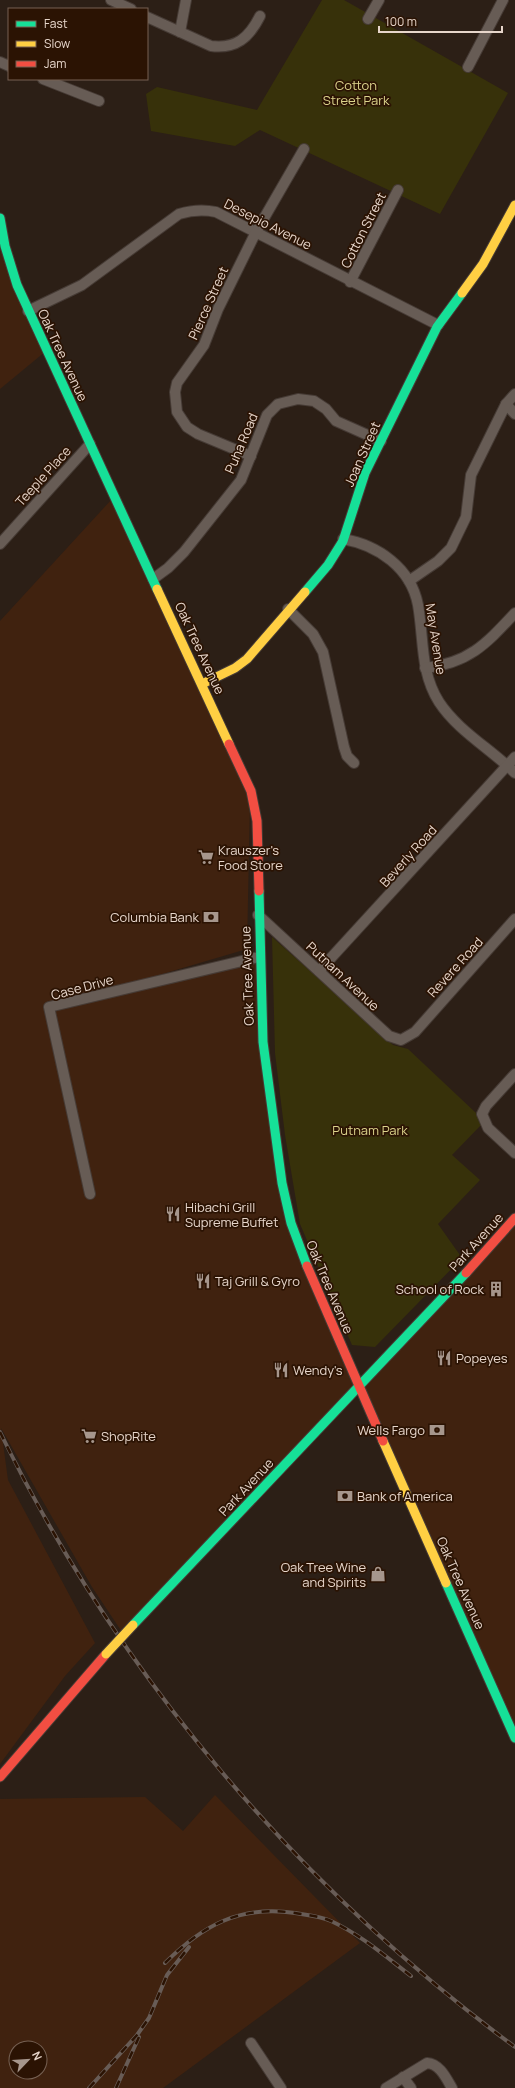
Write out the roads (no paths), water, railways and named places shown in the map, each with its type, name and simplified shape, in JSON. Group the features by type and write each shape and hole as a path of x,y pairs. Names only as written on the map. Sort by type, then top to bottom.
{"street":[{"path":"111,0 129,8"},
{"path":"180,32 186,0"},
{"path":"368,19 379,0"},
{"path":"468,67 503,0"},
{"path":"148,17 211,46 229,46 244,40 250,34 260,16"},
{"path":"46,80 99,101"},
{"name":"Pierce Street","path":"251,456 198,434 187,427 177,412 175,392 177,383 204,345 218,309 256,232 304,149"},
{"name":"Cotton Street","path":"350,282 398,190"},
{"name":"Joan Street","path":"202,684 235,668 247,658 288,609 328,565 343,539 365,473 438,325 483,264 515,205"},
{"name":"Desepio Avenue","path":"28,311 82,285 179,214 192,210 216,212 350,282 438,325"},
{"name":"Oak Tree Avenue","path":"0,218 9,265 28,311 246,779 254,803 257,828 258,915 265,1066 288,1211 302,1254 358,1386 515,1738"},
{"path":"409,581 438,561 454,542 466,517 471,475 506,404 515,394"},
{"name":"Puha Road","path":"153,579 176,560 198,535 241,480 267,414 278,404 298,399 314,401 326,409 336,421 381,441"},
{"path":"506,404 515,414"},
{"name":"Teeple Place","path":"0,544 90,444"},
{"name":"May Avenue","path":"343,539 361,543 384,554 398,566 409,581 418,604 425,668 434,692 446,712 457,724 515,773"},
{"path":"288,609 319,643 326,662 344,747 348,756 354,763"},
{"path":"425,668 450,664 473,654 485,645 515,613"},
{"name":"Beverly Road","path":"319,971 515,757"},
{"name":"Putnam Avenue","path":"258,915 389,1036 401,1040 415,1032"},
{"name":"Revere Road","path":"415,1032 515,920"},
{"name":"Case Drive","path":"90,1194 49,1007 260,957"},
{"path":"515,1074 486,1106 482,1114 488,1128 515,1153"},
{"name":"Park Avenue","path":"0,1777 106,1654 491,1246 515,1218"},
{"path":"251,2043 281,2088"},
{"path":"386,2088 423,2064 430,2063 441,2070 452,2088"},
{"path":"403,2077 411,2088"}],"railway":[{"path":"0,1432 47,1521 99,1607 157,1691 220,1770 288,1846 360,1918 436,1985 515,2047"},
{"path":"165,1963 179,1950 208,1928 240,1915 275,1911 313,1916 331,1921 363,1939 411,1976"},
{"path":"89,2088 137,2035 149,2018 167,1975 189,1947"},
{"path":"116,2088 139,2037"}],"place":[{"name":"Krauszer's Food Store","path":"206,857"},
{"name":"Columbia Bank","path":"211,917"},
{"name":"Hibachi Grill Supreme Buffet","path":"173,1214"},
{"name":"Taj Grill & Gyro","path":"203,1281"},
{"name":"School of Rock","path":"496,1289"},
{"name":"Popeyes","path":"444,1358"},
{"name":"Wendy's","path":"281,1370"},
{"name":"Wells Fargo","path":"437,1430"},
{"name":"ShopRite","path":"89,1436"},
{"name":"Bank of America","path":"345,1496"},
{"name":"Oak Tree Wine and Spirits","path":"378,1574"}],"park label":[{"name":"Cotton Street Park","path":"356,92"},
{"name":"Putnam Park","path":"370,1130"}]}
